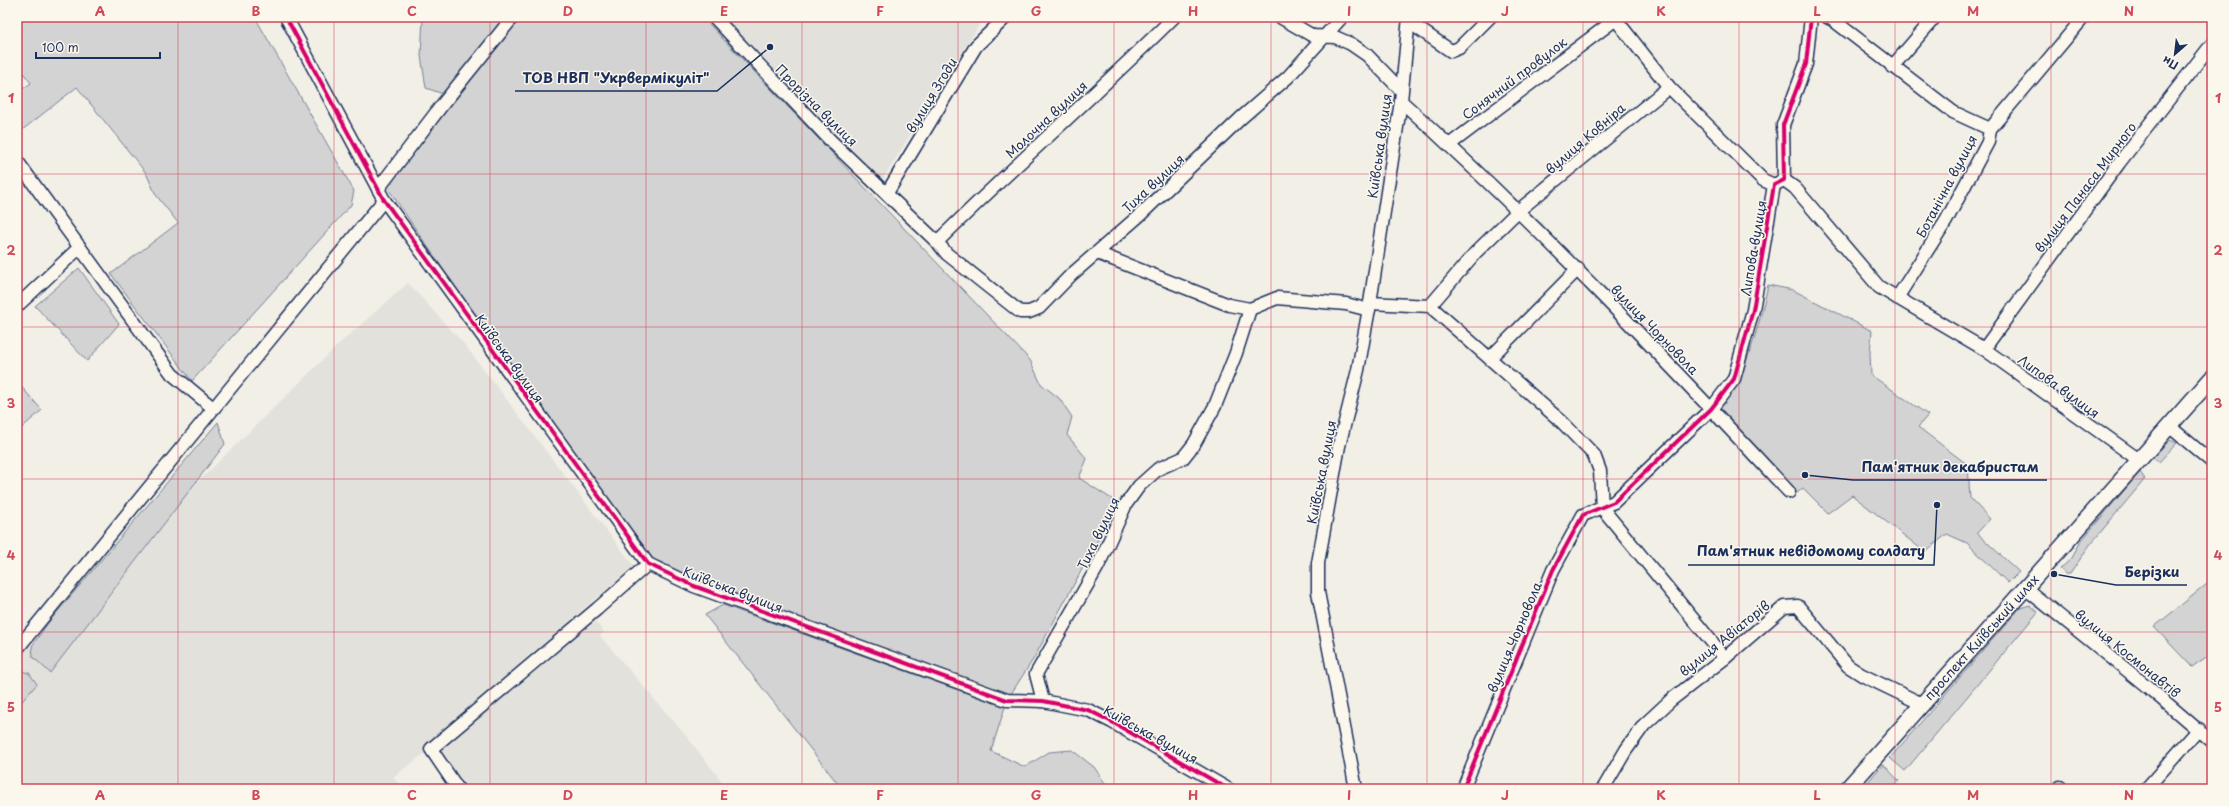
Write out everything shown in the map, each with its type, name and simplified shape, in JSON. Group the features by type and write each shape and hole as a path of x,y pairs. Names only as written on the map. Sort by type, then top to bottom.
{"main road":[{"name":"проспект Київський шлях","path":"1847,789 2212,378"}],"street":[{"name":"Київська вулиця","path":"286,17 384,200 648,564 701,588 1007,700 1043,701 1088,710 1112,722 1228,789"},
{"path":"378,189 442,104 513,17"},
{"name":"Прорізна вулиця","path":"714,17 830,140 937,242"},
{"name":"вулиця Згоди","path":"887,193 976,46 1006,17"},
{"name":"Молочна вулиця","path":"937,242 994,185 1131,60 1174,17"},
{"name":"вулиця Чорновола","path":"1280,17 1313,36 1335,37 1351,44 1367,55 1400,95 1578,269 1789,492"},
{"name":"Тиха вулиця","path":"937,242 947,254 1020,312 1029,312 1039,308 1071,275 1097,253 1288,77 1342,17"},
{"path":"1409,20 1451,51 1459,48 1490,17"},
{"name":"Липова вулиця","path":"1711,409 1734,379 1749,324 1779,182 1783,125 1806,64 1811,17"},
{"path":"1827,17 1834,20 1892,67 1953,112 1990,129"},
{"path":"1892,67 1935,17"},
{"name":"Ботанічна вулиця","path":"1896,298 1946,221 1988,142 1990,129 2084,17"},
{"name":"Липова вулиця","path":"1615,18 1669,87 1763,180 1779,182 1795,188 1879,287 1984,349 2139,460"},
{"name":"Сонячний провулок","path":"1449,144 1615,18"},
{"name":"Київська вулиця","path":"1356,789 1318,592 1318,563 1339,446 1358,370 1370,306 1400,95 1409,20"},
{"name":"вулиця Панаса Мирного","path":"1984,349 2119,163 2212,44"},
{"name":"вулиця Ковніра","path":"1518,211 1669,87"},
{"path":"17,161 172,374 213,408"},
{"path":"17,649 384,200"},
{"path":"1430,306 1474,254 1518,211"},
{"path":"17,306 80,247"},
{"path":"1097,253 1222,303 1250,309 1277,298 1370,306 1430,306 1562,422 1594,455 1600,472 1602,508 1725,658"},
{"path":"1490,358 1578,269"},
{"name":"Тиха вулиця","path":"1043,701 1036,674 1098,566 1126,504 1139,486 1158,469 1183,458 1194,444 1215,406 1236,354 1250,309"},
{"name":"вулиця Чорновола","path":"1463,789 1553,570 1584,515 1614,502 1711,409"},
{"path":"2169,426 2212,462"},
{"path":"458,789 431,749 648,564"},
{"name":"вулиця Космонавтів","path":"2025,588 2199,729 2212,742"},
{"name":"вулиця Авіаторів","path":"1603,789 1626,750 1644,725 1671,700 1725,658 1784,607 1798,606 1848,666 1862,675 1922,704"},
{"path":"2146,789 2199,729"}],"shaded area":[{"path":"17,17 255,17 354,191 351,205 192,381 111,274 178,223 156,195 146,173 77,87 21,131 17,124 17,93 31,83 17,65"},
{"path":"423,17 507,17 446,95 426,88 421,56"},
{"path":"520,17 702,17 1030,360 1041,384 1059,398 1072,417 1067,435 1087,459 1079,478 1118,503 1034,658 1007,700 648,564 626,537 387,187"},
{"path":"719,17 984,17 881,182"},
{"path":"79,268 119,324 87,361 35,306"},
{"path":"408,283 464,344 634,566 424,746 428,751 393,777 403,789 17,789 17,659 338,345"},
{"path":"1768,285 1793,290 1872,331 1870,353 1871,375 1928,415 1918,427 1968,465 1970,498 1990,519 1977,533 2019,572 2008,583 1967,543 1947,534 1925,552 1852,495 1828,513 1803,488 1797,493 1719,410 1729,396 1744,366 1760,318"},
{"path":"17,382 42,410 17,432"},
{"path":"218,422 225,444 50,673 33,657 32,646 48,623"},
{"path":"2170,440 2177,443 2159,462 2152,458"},
{"path":"2140,472 2145,479 2089,546 2070,574 2066,574 2060,569 2072,558 2081,541"},
{"path":"2212,580 2212,653 2192,667 2154,627"},
{"path":"723,605 1005,707 991,751 1025,767 1049,752 1072,750 1094,767 1109,789 842,789 705,615"},
{"path":"2030,605 2038,612 1905,771 1890,758 2020,608"},
{"path":"593,619 604,632 600,636 687,737 728,789 468,789 440,749"},
{"path":"17,670 29,673 37,684 17,707"},
{"path":"1883,764 1899,781 1892,789 1862,789"}],"cycle path":[{"path":"286,17 384,200 648,564 694,586 1007,700 1043,701 1088,710 1112,722 1228,789"},
{"path":"1463,789 1553,570 1583,515 1614,502 1711,409 1734,379 1753,310 1774,185 1784,180 1783,125 1806,64 1811,17"}],"place":[{"name":"ТОВ НВП \"Укрвермікуліт\"","path":"770,47"},
{"name":"Пам'ятник декабристам","path":"1805,475"},
{"name":"Пам'ятник невідомому солдату","path":"1937,505"},
{"name":"Берізки","path":"2054,574"}]}
